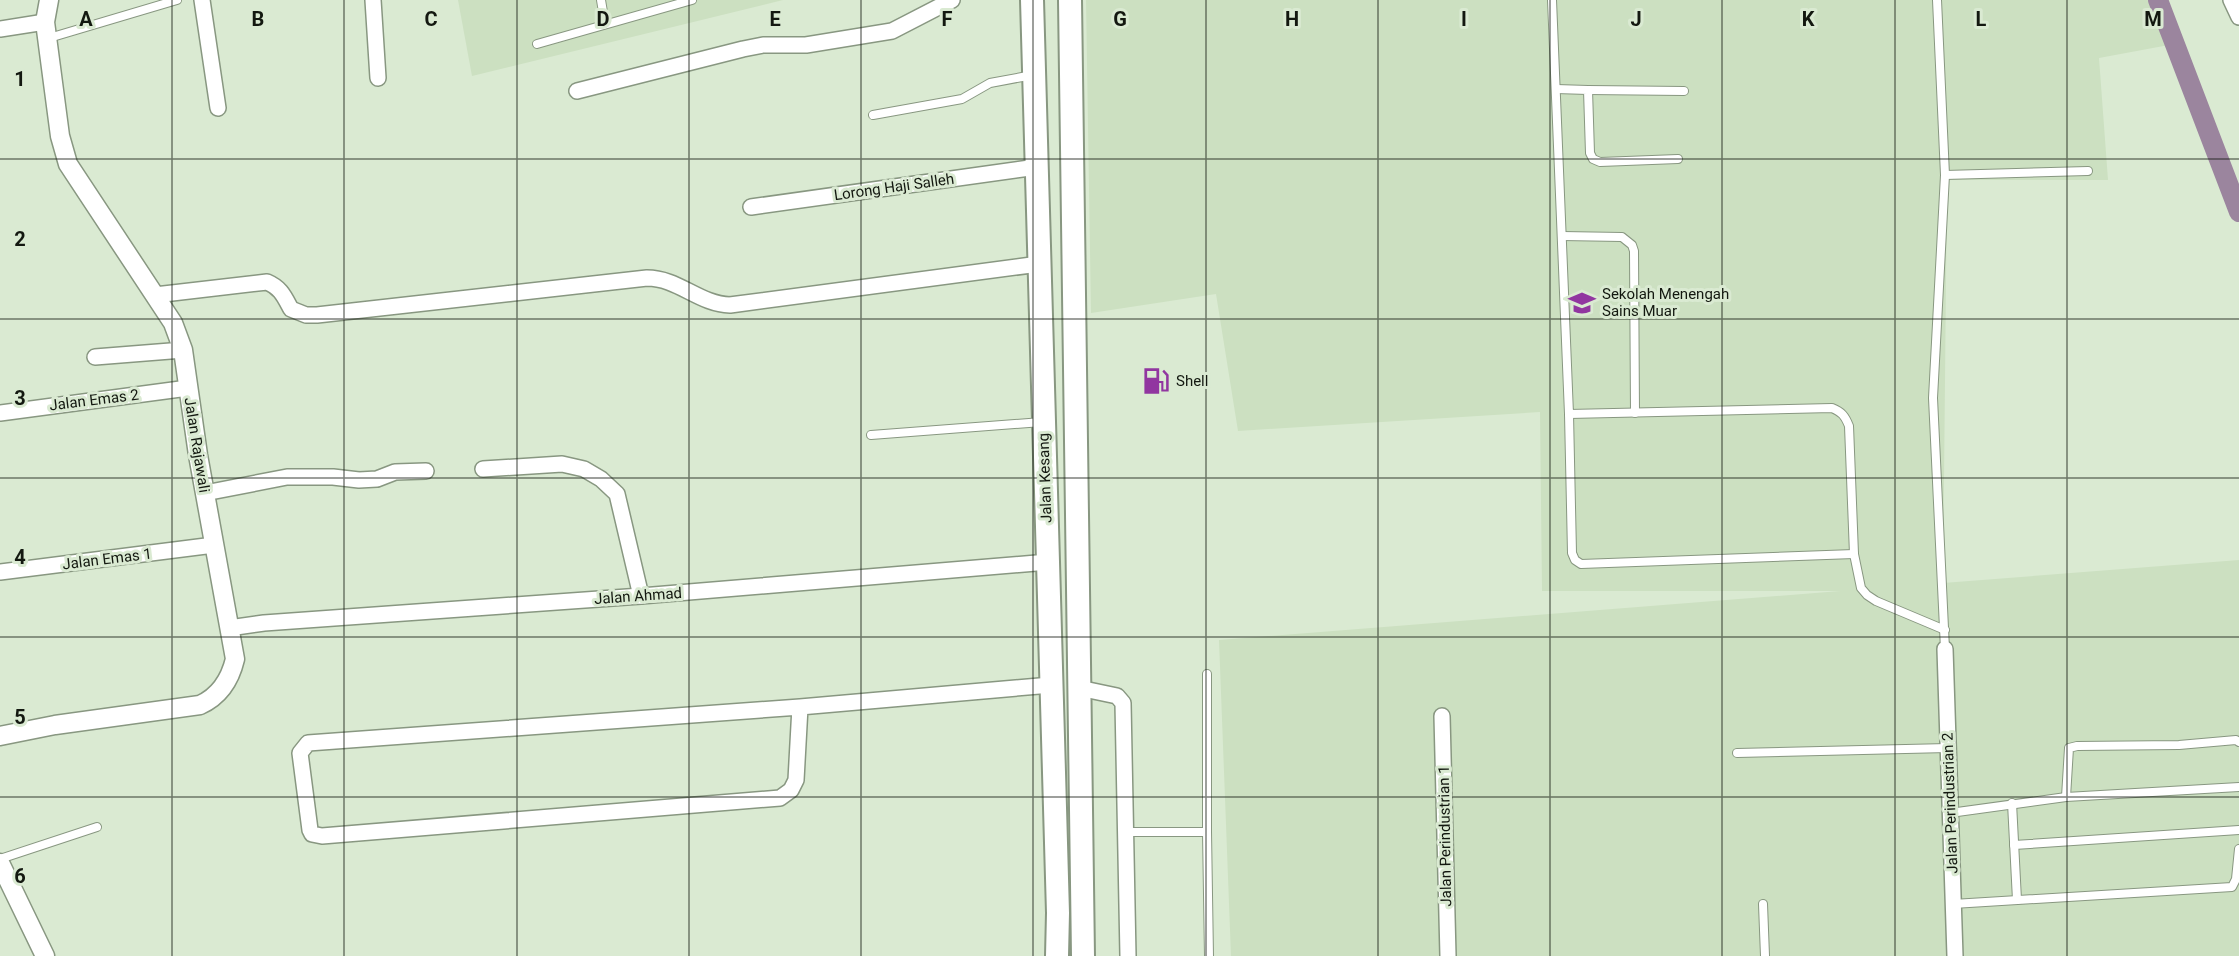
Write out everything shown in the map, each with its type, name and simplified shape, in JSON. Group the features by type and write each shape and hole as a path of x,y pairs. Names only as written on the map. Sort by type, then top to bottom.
{"main road":[{"name":"Jalan Kesang","path":"1032,0 1058,914 1057,956"},
{"name":"Jalan Kesang","path":"1070,0 1083,689 1083,956"}],"street":[{"name":"Jalan Rajawali","path":"0,736 55,725 200,705 213,699 222,690 231,674 235,659 205,493 183,350 173,323 68,164 60,136 46,30 49,0"},
{"path":"202,0 218,108"},
{"path":"373,0 378,78"},
{"path":"577,91 763,45 806,45 892,31 952,0"},
{"path":"2231,0 2239,17"},
{"path":"0,29 46,30"},
{"name":"Lorong Haji Salleh","path":"750,207 1036,167"},
{"path":"155,295 267,282 276,285 285,294 291,309 306,315 317,315 656,278 704,300 730,305 1039,264"},
{"path":"95,357 183,350"},
{"name":"Jalan Emas 2","path":"0,412 188,388"},
{"path":"483,469 562,464 584,469 601,479 617,494 641,596"},
{"path":"205,493 287,477 333,477 359,480 377,479 394,472 426,471"},
{"name":"Jalan Emas 1","path":"0,572 214,545"},
{"name":"Jalan Ahmad","path":"229,628 264,623 641,596 1048,562"},
{"name":"Jalan Perindustrian 2","path":"1945,649 1954,956"},
{"path":"800,707 796,780 791,790 780,798 322,836 312,834 310,830 300,753 308,743 800,707 1051,685"},
{"path":"1083,689 1117,696 1123,703 1128,956"},
{"name":"Jalan Perindustrian 1","path":"1442,717 1448,956"},
{"path":"0,863 45,956"}],"lane":[{"path":"46,30 177,0"},
{"path":"601,0 604,24"},
{"path":"537,44 692,0"},
{"path":"1552,0 1569,414 1572,553 1575,560 1581,564 1854,554"},
{"path":"1937,0 1945,175 1933,398 1945,649"},
{"path":"873,115 962,99 990,83 1034,75"},
{"path":"1556,89 1684,92"},
{"path":"1588,90 1590,153 1593,159 1600,162 1678,159"},
{"path":"1945,175 2088,171"},
{"path":"1562,236 1622,237 1632,245 1634,251 1635,413"},
{"path":"1569,414 1832,408 1840,411 1849,426 1854,554 1861,588 1867,595 1945,630"},
{"path":"871,435 1044,422"},
{"path":"1207,674 1209,956"},
{"path":"2066,797 2069,748 2180,745 2236,740 2239,742"},
{"path":"1737,753 1948,748"},
{"path":"1950,813 2066,797 2239,787"},
{"path":"2012,803 2017,900"},
{"path":"0,859 97,827"},
{"path":"2014,845 2239,830"},
{"path":"1126,832 1207,832"},
{"path":"1953,904 2232,887 2236,879 2239,849"},
{"path":"1763,904 1765,956"}],"shaded area":[{"path":"458,0 783,0 472,76"},
{"path":"1086,0 2149,0 2169,45 2099,58 2108,180 1947,180 1943,583 2239,560 2239,956 1231,956 1219,640 1840,591 1542,591 1540,412 1238,431 1216,294 1091,313"}],"waterway":[{"path":"2158,0 2239,212"}],"place":[{"name":"Sekolah Menengah Sains Muar","path":"1582,303"},
{"name":"Shell","path":"1156,381"}]}
